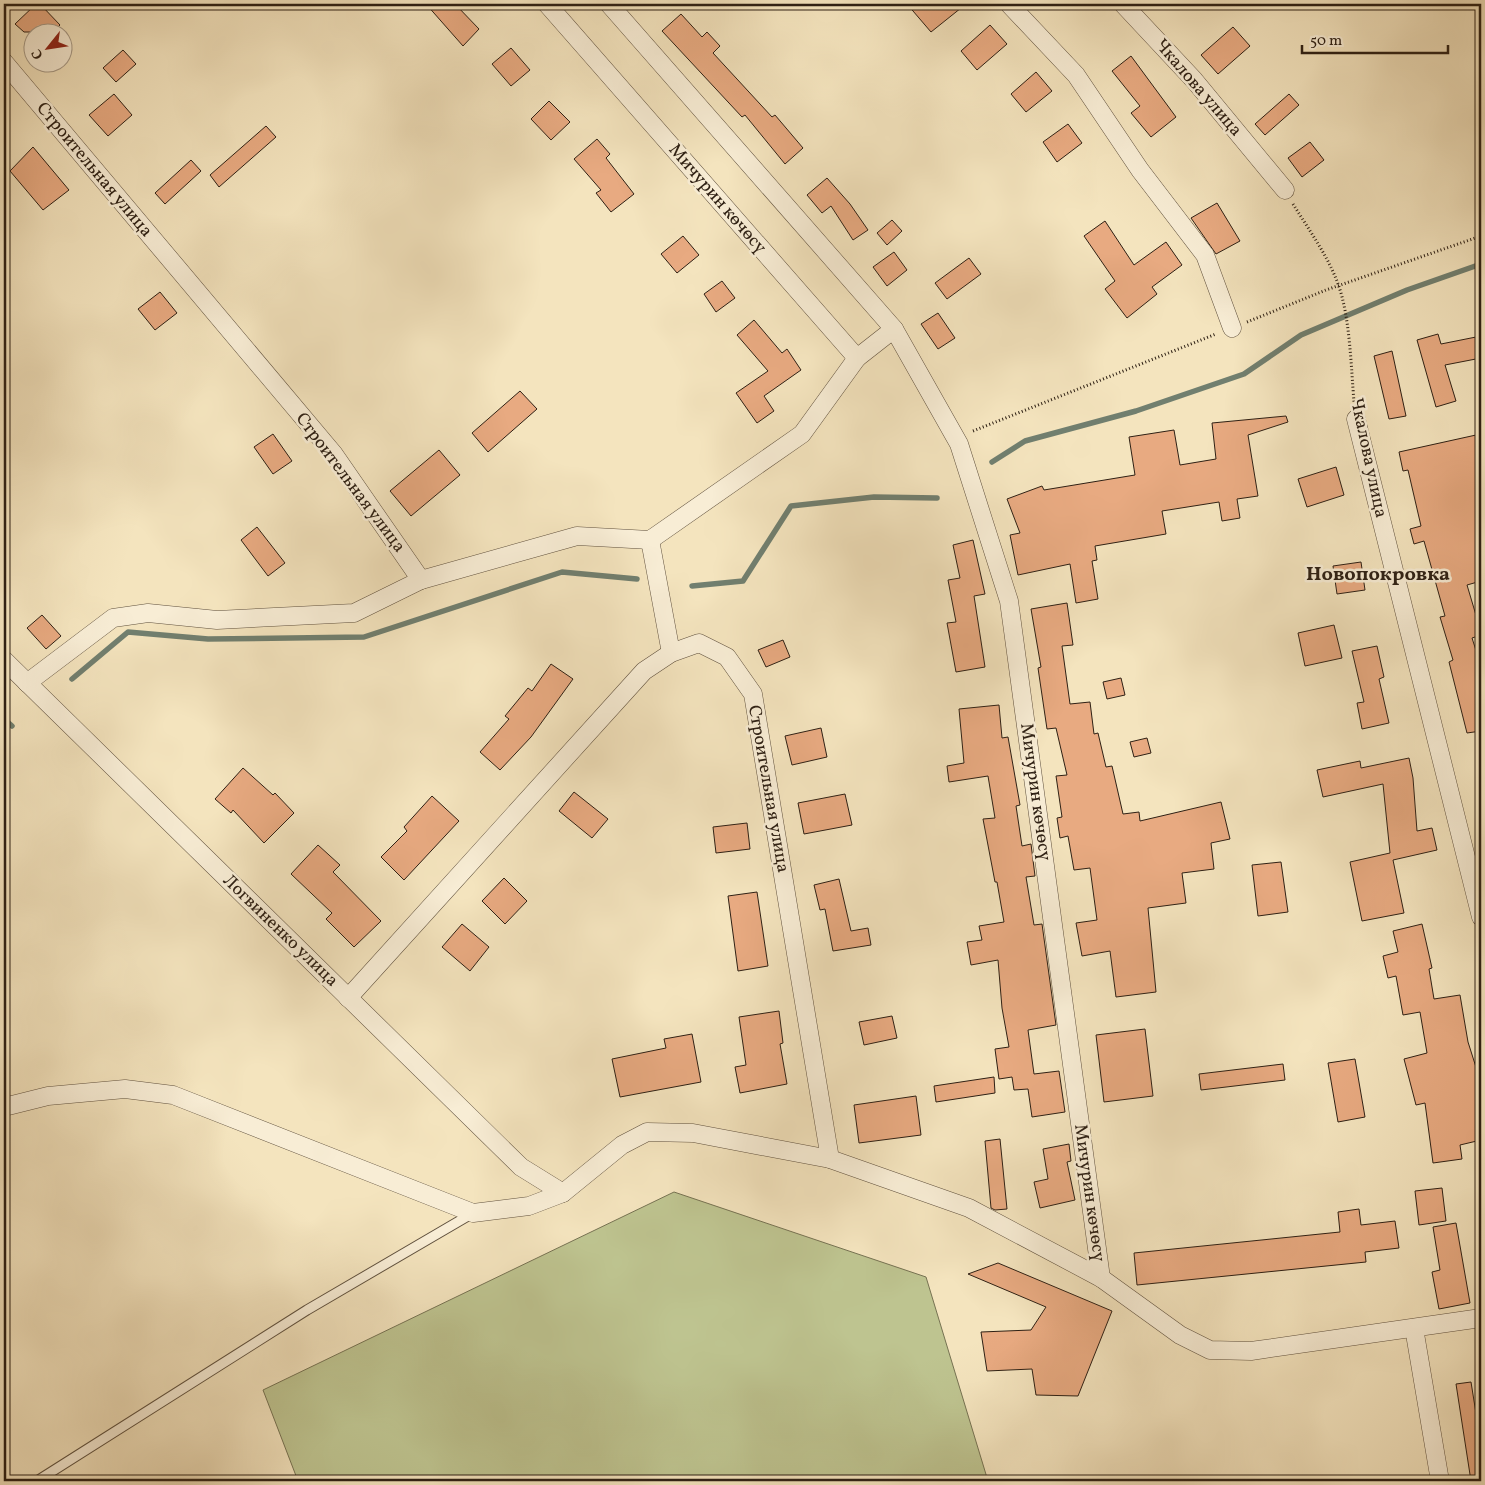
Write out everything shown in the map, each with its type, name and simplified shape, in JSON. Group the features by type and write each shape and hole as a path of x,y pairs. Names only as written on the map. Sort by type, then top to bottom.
{"street":[{"name":"Мичурин көчөсү","path":"547,4 857,358"},
{"name":"Мичурин көчөсү","path":"609,4 894,329 959,444 1009,601 1101,1278"},
{"path":"1009,4 1076,75 1140,170 1205,256 1232,328"},
{"name":"Чкалова улица","path":"1123,4 1194,80 1285,190"},
{"name":"Строительная улица","path":"4,62 333,453 421,580"},
{"path":"27,683 113,618 148,613 217,620 354,613 421,580 578,536 650,540 802,434 857,358 894,329"},
{"name":"Чкалова улица","path":"1356,419 1481,917"},
{"path":"650,540 671,653"},
{"name":"Строительная улица","path":"348,998 644,671 671,653 699,643 727,657 752,694 830,1159"},
{"name":"Логвиненко улица","path":"4,660 521,1167 563,1193"},
{"path":"4,1108 48,1096 125,1089 173,1095 473,1213 529,1206 563,1193 622,1145 647,1132 693,1133 830,1159 969,1208 1101,1278 1180,1335 1210,1350 1251,1351 1481,1318"},
{"path":"1414,1328 1440,1481"}],"lane":[{"path":"37,1481 307,1310 473,1213"}],"path":[{"name":"Чкалова улица","path":"1285,190 1331,267 1339,286 1349,337 1356,419"}],"green space":[{"path":"674,1192 926,1277 988,1481 298,1481 263,1390"}],"building":[{"path":"36,4 40,4 57,22 22,22 22,30 15,24"},
{"path":"426,4 455,4 479,29 463,46"},
{"path":"907,4 966,4 931,32"},
{"path":"681,14 702,37 707,32 720,46 713,53 772,117 775,115 803,148 785,164 745,115 742,117 662,31"},
{"path":"990,25 1007,44 977,70 961,51"},
{"path":"1233,27 1250,46 1218,74 1201,55"},
{"path":"511,48 530,70 511,86 492,64"},
{"path":"123,50 136,64 116,82 103,68"},
{"path":"1131,56 1176,117 1151,137 1131,113 1140,106 1112,71"},
{"path":"1036,72 1052,91 1026,112 1011,94"},
{"path":"114,94 132,115 108,136 89,115"},
{"path":"1289,94 1299,105 1265,135 1255,124"},
{"path":"549,101 570,122 551,140 531,119"},
{"path":"1068,124 1082,143 1057,162 1043,142"},
{"path":"266,126 276,137 219,187 210,175"},
{"path":"597,139 610,154 606,158 634,194 611,212 596,193 601,190 574,159"},
{"path":"1310,142 1324,160 1302,177 1288,158"},
{"path":"33,147 69,190 43,210 10,171"},
{"path":"191,160 201,171 165,204 155,193"},
{"path":"827,178 850,204 868,230 853,240 831,206 822,213 807,195"},
{"path":"1217,203 1240,241 1216,254 1191,218"},
{"path":"892,220 902,231 887,245 877,233"},
{"path":"1105,221 1134,265 1166,242 1182,265 1152,287 1157,294 1127,318 1105,289 1115,281 1084,236"},
{"path":"683,236 699,255 677,273 661,254"},
{"path":"894,252 907,270 887,286 873,267"},
{"path":"969,258 981,274 947,299 935,283"},
{"path":"722,281 735,298 716,312 704,294"},
{"path":"160,292 177,313 155,330 138,309"},
{"path":"938,313 955,338 938,349 921,324"},
{"path":"754,320 782,353 787,349 801,370 764,396 774,411 757,423 736,393 768,371 737,335"},
{"path":"1438,334 1441,344 1481,336 1481,358 1445,365 1456,401 1436,407 1417,340"},
{"path":"1392,351 1406,416 1389,419 1374,356"},
{"path":"520,391 537,409 488,452 472,433"},
{"path":"1286,416 1288,422 1248,435 1258,496 1237,499 1240,518 1222,521 1219,502 1162,511 1166,534 1095,546 1097,560 1092,561 1098,599 1076,603 1070,564 1018,575 1010,535 1020,533 1007,499 1042,486 1044,490 1135,475 1129,437 1174,430 1180,465 1216,459 1212,423"},
{"path":"273,434 292,461 273,474 254,447"},
{"path":"1476,435 1481,458 1481,581 1467,585 1481,632 1481,635 1472,638 1481,666 1481,731 1467,733 1449,662 1453,660 1440,617 1445,616 1424,541 1414,544 1410,529 1421,526 1408,470 1403,471 1399,452"},
{"path":"439,450 460,475 411,516 390,491"},
{"path":"1336,467 1344,495 1307,507 1298,479"},
{"path":"257,527 285,563 268,576 241,540"},
{"path":"973,540 985,594 974,596 985,667 956,672 947,623 956,622 948,580 960,578 953,545"},
{"path":"1361,562 1365,590 1337,594 1333,566"},
{"path":"1067,603 1073,645 1062,646 1070,704 1090,702 1094,734 1098,733 1106,767 1112,766 1123,814 1139,812 1140,821 1221,802 1230,839 1211,843 1214,869 1182,873 1186,903 1148,908 1156,992 1116,997 1110,951 1082,956 1076,923 1097,920 1090,868 1074,870 1068,836 1060,838 1057,818 1062,817 1056,776 1067,775 1056,728 1047,729 1038,668 1041,667 1031,609"},
{"path":"42,615 61,636 46,649 27,628"},
{"path":"1334,625 1342,658 1305,666 1298,633"},
{"path":"783,640 790,657 766,667 758,650"},
{"path":"1377,646 1384,677 1379,679 1389,723 1362,729 1357,703 1364,702 1352,651"},
{"path":"551,664 573,679 531,737 500,770 480,752 509,719 505,716 528,688 532,691"},
{"path":"1121,678 1125,695 1107,699 1103,682"},
{"path":"999,705 1002,738 1008,737 1020,805 1016,806 1022,846 1031,844 1035,876 1026,877 1034,925 1042,924 1056,1025 1028,1030 1034,1074 1059,1071 1065,1112 1032,1117 1028,1089 1014,1090 1012,1077 999,1079 995,1049 1009,1047 1002,1008 998,960 971,965 967,942 982,940 979,926 1004,922 983,819 995,818 988,776 949,782 947,766 964,763 959,709"},
{"path":"821,728 827,757 792,765 785,736"},
{"path":"1147,738 1151,753 1134,757 1130,742"},
{"path":"1409,758 1413,778 1417,831 1432,828 1437,850 1393,860 1404,913 1362,921 1350,862 1390,853 1383,784 1323,797 1317,770 1360,761 1361,768"},
{"path":"243,768 273,795 275,793 294,813 264,843 233,810 231,813 215,799"},
{"path":"574,792 608,819 592,838 559,811"},
{"path":"845,794 852,825 804,834 798,803"},
{"path":"432,796 459,821 404,880 381,857 407,831 404,827"},
{"path":"747,823 750,849 716,853 713,827"},
{"path":"318,845 340,865 333,872 381,921 354,947 326,919 332,913 291,874"},
{"path":"1281,862 1288,912 1258,916 1252,865"},
{"path":"504,878 527,901 505,924 482,901"},
{"path":"839,879 851,931 868,928 871,945 833,951 825,909 820,910 814,885"},
{"path":"757,892 768,966 738,971 728,896"},
{"path":"462,924 489,947 470,971 442,947"},
{"path":"1422,924 1432,968 1429,969 1434,999 1460,995 1468,1042 1481,1083 1481,1140 1460,1145 1462,1159 1433,1163 1425,1103 1416,1105 1404,1059 1427,1053 1420,1012 1403,1015 1396,976 1388,978 1383,956 1398,952 1393,931"},
{"path":"779,1011 783,1043 780,1044 787,1084 740,1093 735,1067 746,1065 739,1017"},
{"path":"892,1016 897,1038 864,1045 859,1022"},
{"path":"1145,1029 1153,1096 1104,1102 1096,1035"},
{"path":"692,1034 701,1082 620,1097 612,1059 666,1048 664,1039"},
{"path":"1355,1059 1365,1117 1338,1122 1328,1063"},
{"path":"1283,1064 1285,1080 1201,1090 1199,1074"},
{"path":"994,1077 995,1093 936,1102 934,1086"},
{"path":"916,1096 921,1135 859,1143 854,1105"},
{"path":"1000,1139 1007,1209 995,1210 991,1208 985,1141"},
{"path":"1069,1144 1071,1161 1067,1162 1075,1200 1040,1208 1034,1182 1048,1179 1043,1149"},
{"path":"1442,1188 1446,1221 1419,1225 1415,1191"},
{"path":"1359,1209 1361,1225 1395,1221 1399,1248 1365,1252 1366,1262 1137,1285 1134,1253 1340,1232 1338,1212"},
{"path":"1456,1223 1470,1303 1439,1309 1432,1272 1440,1270 1433,1227"},
{"path":"998,1263 1112,1311 1078,1396 1036,1395 1032,1369 987,1371 981,1332 1031,1330 1046,1307 968,1274"},
{"path":"1471,1382 1481,1445 1481,1481 1471,1481 1456,1384"}],"waterway":[{"path":"992,462 1025,441 1136,411 1244,374 1301,335 1407,290 1481,264"},
{"path":"692,586 743,581 791,506 874,497 937,498"},
{"path":"72,679 128,632 208,639 364,637 562,572 637,579"},
{"path":"4,719 12,726"}],"district":[{"name":"Новопокровка","path":"1378,575"}]}
